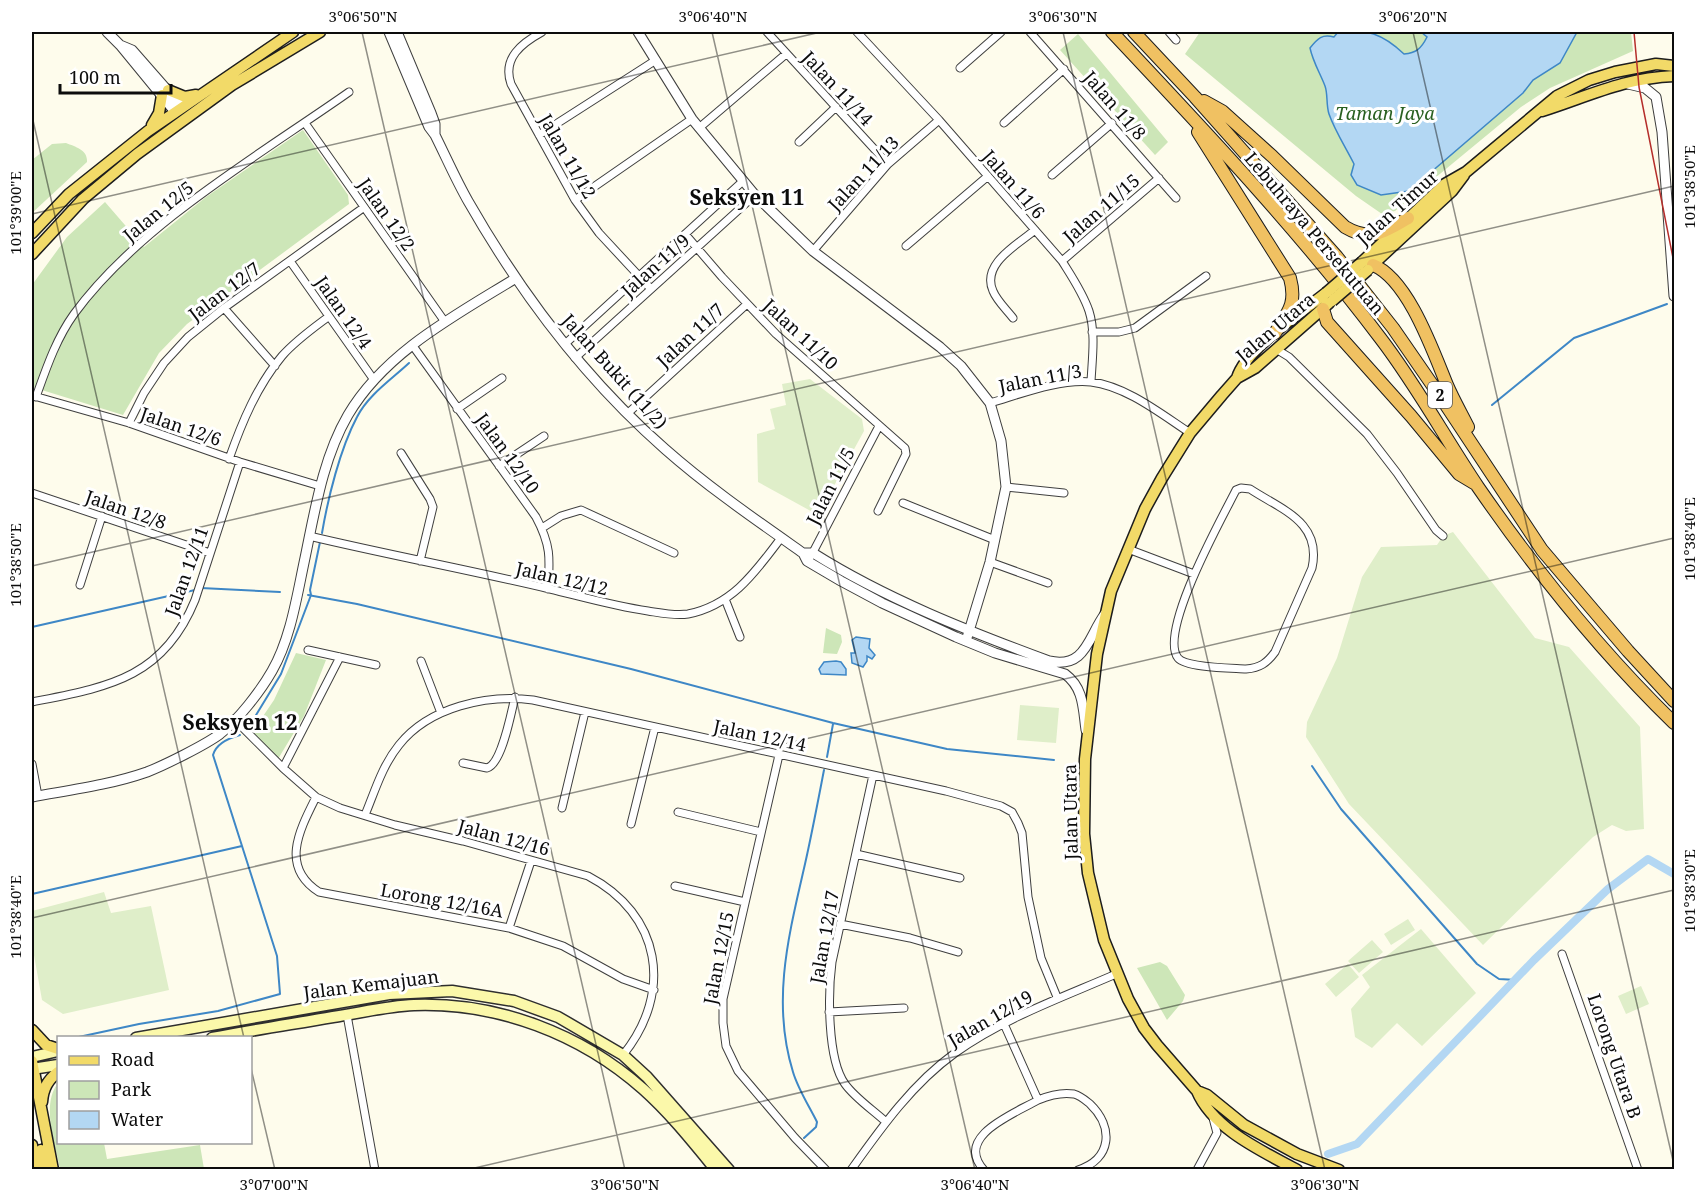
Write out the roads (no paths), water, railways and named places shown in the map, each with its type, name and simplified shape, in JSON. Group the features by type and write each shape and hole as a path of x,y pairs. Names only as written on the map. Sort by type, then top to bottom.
{"highway":[{"name":"Lebuhraya Persekutuan","path":"1113,32 1325,266 1405,372 1476,485 1506,528 1615,663 1674,723"},
{"name":"Lebuhraya Persekutuan","path":"1134,32 1195,97 1351,275 1393,328 1542,550 1674,701"},
{"path":"1195,97 1222,111 1272,156 1344,227 1365,235 1381,233 1407,218"},
{"path":"1184,109 1290,278 1293,302 1275,333"},
{"path":"1368,266 1381,268 1408,300 1490,473"},
{"path":"1327,301 1327,322 1459,474 1476,485"}],"main road":[{"path":"32,233 69,194 148,131 293,32"},
{"path":"32,254 82,200 137,154 216,98 320,32"},
{"name":"Jalan Timur","path":"1368,266 1407,218 1445,184 1466,172 1557,96 1589,80 1632,67 1656,64 1674,66"},
{"name":"Jalan Timur","path":"1536,113 1641,78 1674,76"},
{"path":"148,131 159,113 165,93 185,97 203,92"},
{"path":"137,154 179,110 216,98"},
{"name":"Jalan Timur","path":"1327,301 1452,191 1466,172"},
{"name":"Jalan Utara","path":"1238,378 1241,367 1275,333 1327,301"},
{"name":"Jalan Utara","path":"1327,301 1255,368 1238,378 1190,433 1156,488 1128,549 1111,591 1105,614 1097,654 1083,799 1088,873 1104,940 1116,974 1144,1028 1171,1063 1197,1091 1208,1095 1222,1109 1262,1137 1339,1170"},
{"name":"Jalan Kemajuan","path":"147,1036 334,1003 423,991 481,994 514,1001 558,1017 623,1055 647,1077 729,1170"},
{"path":"334,1003 346,1009 347,1015"},
{"name":"Jalan Kemajuan","path":"224,1036 415,1005 494,1012 541,1026 588,1048 642,1088 669,1114 716,1170"},
{"path":"32,1030 46,1045 57,1050"},
{"path":"32,1057 57,1050"},
{"path":"53,1170 32,1067 57,1065"},
{"path":"42,1116 44,1089 50,1078 57,1073"},
{"path":"1197,1091 1201,1102 1213,1117 1251,1145 1297,1170"},
{"path":"32,1097 45,1170"},
{"path":"32,1145 36,1170"}],"street":[{"path":"106,32 120,45 132,50 179,110"},
{"name":"Jalan Bukit (11/2)","path":"389,32 429,126 467,200 516,278 564,344 627,414 665,450 717,491 808,556 888,595 995,653 1065,674 1073,680 1080,692 1088,739"},
{"name":"Jalan Bukit (11/2)","path":"397,32 435,124 435,135"},
{"name":"Jalan 11/12","path":"542,32 519,46 508,69 510,84 575,200 599,233 651,289"},
{"path":"638,32 692,119 755,195 813,251 940,347 961,366 990,403 1001,441 1006,487 990,562 967,636"},
{"name":"Jalan 11/14","path":"767,32 888,164"},
{"name":"Jalan 11/6","path":"857,32 939,120 1062,261 1078,286 1090,313 1091,382"},
{"path":"960,68 1001,32"},
{"name":"Jalan 11/8","path":"1030,32 1176,198"},
{"path":"1169,32 1176,39"},
{"path":"699,128 786,54"},
{"path":"539,135 656,60"},
{"path":"1004,123 1064,69"},
{"path":"1624,83 1645,87 1656,97 1663,144 1674,296"},
{"name":"Jalan 12/5","path":"34,396 51,356 73,316 99,284 142,242 202,194 349,92"},
{"path":"799,142 836,106"},
{"path":"575,200 692,119"},
{"name":"Jalan 11/13","path":"813,251 888,164 939,120"},
{"name":"Jalan 12/2","path":"305,123 445,322"},
{"path":"1052,174 1112,123"},
{"path":"906,246 988,176"},
{"name":"Jalan 11/15","path":"1062,261 1159,178"},
{"name":"Jalan 11/9","path":"564,344 743,181"},
{"name":"Jalan 11/9","path":"575,357 755,195"},
{"name":"Jalan 12/7","path":"129,423 144,393 164,363 188,337 224,308 363,208"},
{"path":"1013,318 993,291 990,278 992,268 1035,231"},
{"name":"Jalan 11/10","path":"685,234 777,334 904,447 906,454 878,511"},
{"name":"Jalan 12/4","path":"290,261 374,380"},
{"path":"1092,332 1119,332 1135,328 1206,276"},
{"path":"32,764 35,797 147,772 220,734 250,702 272,671 283,644 320,486 347,417 374,380 413,346 445,322 516,278"},
{"name":"Jalan 11/7","path":"627,414 747,304"},
{"path":"224,308 276,366"},
{"path":"230,459 250,406 276,366 307,333 328,317"},
{"name":"Jalan 12/10","path":"413,346 542,528 546,536 550,559 548,589"},
{"path":"1276,349 1297,365 1367,434 1436,530 1443,536"},
{"path":"457,409 502,378"},
{"name":"Jalan 11/3","path":"990,403 1056,386 1091,382 1142,401 1190,433"},
{"name":"Jalan 12/6","path":"34,396 129,423 230,459 320,486"},
{"name":"Jalan 11/5","path":"808,556 879,426"},
{"path":"499,466 544,436"},
{"path":"401,453 433,507 420,561"},
{"name":"Jalan 12/11","path":"32,702 106,686 157,657 177,636 195,600 240,462"},
{"path":"1006,487 1064,493"},
{"path":"1238,489 1250,489 1303,523 1312,538 1314,558 1312,568 1288,624 1275,652 1267,663 1255,669 1187,664 1178,658 1174,648 1175,628 1194,574 1238,489"},
{"name":"Jalan 12/8","path":"32,493 210,553"},
{"path":"903,503 995,540"},
{"path":"542,528 561,516 581,510 674,553"},
{"path":"80,585 102,516"},
{"name":"Jalan 12/12","path":"309,536 548,589 605,604 671,615 688,614 725,599 750,579 781,538"},
{"path":"1128,549 1194,574"},
{"path":"990,562 1048,583"},
{"path":"725,599 740,636"},
{"name":"Jalan Bukit (11/2)","path":"967,636 1061,664 1081,654 1088,646 1095,627 1105,614"},
{"path":"308,650 376,665"},
{"path":"283,768 340,657"},
{"path":"421,661 441,713"},
{"path":"463,763 487,768 495,764 515,698"},
{"name":"Jalan 12/14","path":"365,815 381,772 400,744 423,724 441,713 480,701 515,698 946,791 1000,806 1012,812 1022,833 1028,897 1041,958 1057,997"},
{"path":"562,808 585,712"},
{"name":"Jalan 12/16","path":"234,719 316,797 340,808 588,876 618,894 636,915 647,935 654,972 654,990 644,1024 623,1055"},
{"path":"631,824 655,727"},
{"name":"Jalan 12/15","path":"779,755 723,999 723,1023 726,1046 738,1071 795,1138 826,1170"},
{"name":"Jalan 12/17","path":"873,776 829,982 829,1012 839,1073 845,1086 886,1122"},
{"name":"Lorong 12/16A","path":"316,797 299,836 295,857 303,878 315,889 345,898 509,927 563,945 623,979 654,990"},
{"path":"678,812 761,832"},
{"path":"856,854 960,879"},
{"path":"509,927 531,861"},
{"path":"675,886 745,902"},
{"path":"840,924 958,952"},
{"name":"Lorong Utara B","path":"1562,954 1638,1170"},
{"name":"Jalan 12/19","path":"851,1170 909,1095 953,1054 1057,997 1116,974"},
{"path":"829,1012 904,1008"},
{"path":"347,1015 375,1170"},
{"path":"1004,1024 1038,1100"},
{"path":"984,1170 977,1162 975,1148 981,1135 995,1124 1038,1100 1063,1093 1077,1095 1096,1110 1108,1138 1102,1152 1078,1170"},
{"path":"1197,1170 1216,1133 1213,1117"}],"water":[{"path":"1357,31 1374,34 1404,54 1412,53 1423,45 1427,37 1421,32 1577,32 1560,63 1533,80 1523,93 1409,191 1381,195 1357,185 1351,175 1354,164 1329,114 1325,86 1311,53 1310,48 1318,39 1326,36 1334,37 1338,32"},
{"path":"856,637 870,639 869,648 875,655 872,659 867,656 863,667 852,663 851,653 855,653 852,640"},
{"path":"824,662 841,662 846,669 846,675 821,674 819,669"}],"waterway":[{"path":"1492,405 1574,338 1667,304"},
{"path":"322,533 335,474 357,417 374,394 409,363"},
{"path":"250,725 281,674 311,595 310,590 320,542"},
{"path":"201,588 280,592"},
{"path":"32,627 195,590"},
{"path":"308,595 357,604 631,669 833,723 947,749 1054,760"},
{"path":"827,757 833,724"},
{"path":"32,894 242,846 213,755 224,742 240,735"},
{"path":"1312,766 1341,809 1477,964 1499,979 1517,980"},
{"path":"804,1138 816,1127 817,1122 793,1072 783,1019 783,993 788,942 824,770"},
{"path":"83,1036 218,1011 280,994 277,956 242,846"},
{"path":"1328,1154 1357,1144 1534,960 1608,889 1648,859 1674,874"}],"tram line":[{"path":"1634,32 1639,87 1674,263"}],"district":[{"name":"Seksyen 11","path":"747,197"},
{"name":"Seksyen 12","path":"240,722"}],"park label":[{"name":"Taman Jaya","path":"1385,113"}]}
